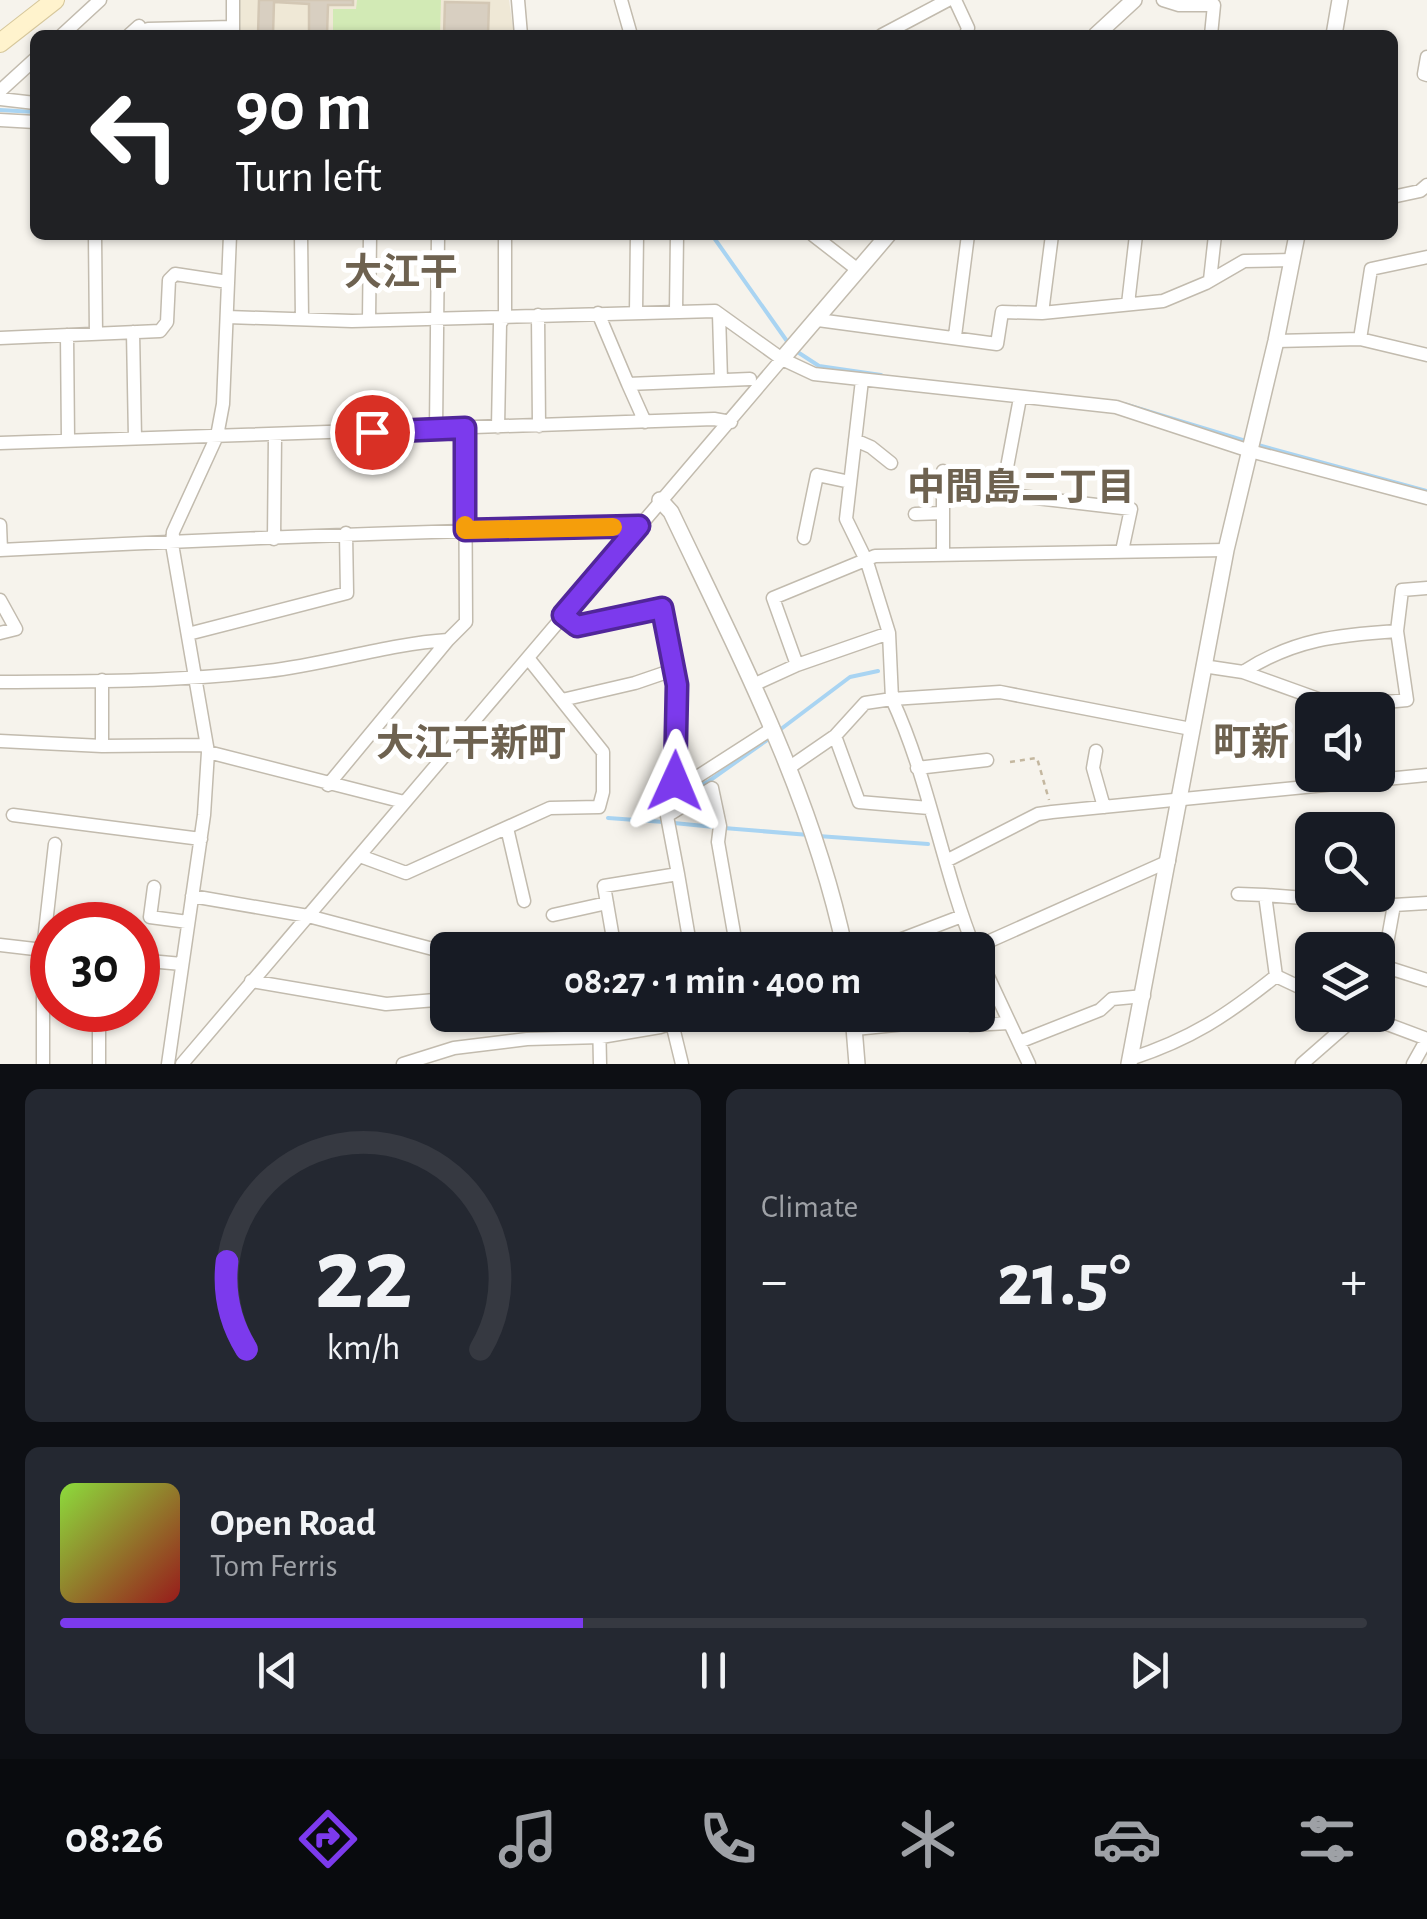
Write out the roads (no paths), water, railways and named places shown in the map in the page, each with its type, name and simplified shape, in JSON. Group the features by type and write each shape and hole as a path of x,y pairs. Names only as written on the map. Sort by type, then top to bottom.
{"main road":[{"path":"0,43 55,0"}],"street":[{"path":"67,30 100,0"},
{"path":"233,0 233,30"},
{"path":"518,0 521,30"},
{"path":"621,0 630,30"},
{"path":"911,0 918,14"},
{"path":"891,30 952,0 967,30"},
{"path":"1101,30 1134,0"},
{"path":"1163,0 1179,5 1214,5 1212,30"},
{"path":"1335,30 1340,0"},
{"path":"145,30 190,30"},
{"path":"1427,56 1427,75"},
{"path":"0,91 30,64"},
{"path":"0,99 30,102"},
{"path":"0,120 30,122"},
{"path":"1398,195 1420,191 1427,185"},
{"path":"95,240 96,334"},
{"path":"168,1064 201,839 207,748 172,544 217,436 223,404 230,240"},
{"path":"301,240 302,319"},
{"path":"369,320 370,240"},
{"path":"436,430 438,240"},
{"path":"498,427 505,240"},
{"path":"636,312 637,240"},
{"path":"676,310 677,240"},
{"path":"819,240 858,270"},
{"path":"182,1064 884,240"},
{"path":"955,336 967,240"},
{"path":"1042,314 1051,240"},
{"path":"1128,304 1135,240"},
{"path":"1210,280 1214,240"},
{"path":"1129,1062 1226,550 1296,240"},
{"path":"1360,340 1371,269 1427,258"},
{"path":"818,320 997,344 1002,312 1042,314 1163,301 1244,261 1293,260"},
{"path":"0,338 160,331 168,322 169,280 175,274 228,282"},
{"path":"226,317 369,320 715,311 782,359 814,374 1116,407 1427,498"},
{"path":"598,313 645,422"},
{"path":"720,314 722,380"},
{"path":"538,315 539,426"},
{"path":"133,332 135,438"},
{"path":"67,335 68,440"},
{"path":"1276,341 1360,340 1427,355"},
{"path":"628,384 750,379"},
{"path":"862,380 846,519 867,562 890,634 892,699 908,732 968,932"},
{"path":"1020,398 1002,494 1131,510 1122,551"},
{"path":"0,443 731,422"},
{"path":"328,785 466,622 465,428"},
{"path":"274,538 275,436"},
{"path":"855,440 872,447 890,462"},
{"path":"943,471 943,555"},
{"path":"804,538 817,475 850,482"},
{"path":"660,500 671,512 774,728 818,844 840,932"},
{"path":"915,514 943,514"},
{"path":"0,525 0,550 346,533 639,526"},
{"path":"188,634 347,593 346,533"},
{"path":"797,665 774,598 875,556 1226,550"},
{"path":"1395,702 1407,700 1397,631 1402,590 1427,588"},
{"path":"0,600 16,629 0,634"},
{"path":"563,615 577,626 662,608 676,669 675,781 682,786 774,728"},
{"path":"1243,672 1270,655 1330,635 1397,631"},
{"path":"753,685 797,665 890,634"},
{"path":"0,682 196,676 319,665 421,642 448,640"},
{"path":"360,856 406,873 550,808 599,807 603,752 528,658"},
{"path":"1203,666 1243,672 1299,692"},
{"path":"562,700 636,683 676,669"},
{"path":"102,680 102,746"},
{"path":"790,767 836,736 865,703 892,699 1000,692 1191,728"},
{"path":"836,736 859,802 929,808"},
{"path":"0,741 207,748 328,785 404,802"},
{"path":"1096,751 1093,768 1104,808"},
{"path":"917,768 987,760"},
{"path":"1395,777 1427,775"},
{"path":"946,861 1038,814 1295,786"},
{"path":"688,932 667,816 712,788 733,932"},
{"path":"12,815 201,839"},
{"path":"507,828 524,900"},
{"path":"51,902 55,844"},
{"path":"995,942 1169,861"},
{"path":"612,932 604,886 678,874"},
{"path":"154,886 150,916 188,922"},
{"path":"1238,894 1295,897"},
{"path":"1265,895 1276,976"},
{"path":"192,896 308,916 430,948"},
{"path":"552,915 607,903"},
{"path":"1395,905 1427,904"},
{"path":"1393,912 1384,966 1427,980"},
{"path":"920,932 962,916"},
{"path":"0,946 30,949"},
{"path":"160,962 182,964"},
{"path":"1129,1062 1178,1043 1235,1009 1276,976"},
{"path":"1276,976 1295,985"},
{"path":"251,981 386,1004 430,1000"},
{"path":"995,992 1030,1064"},
{"path":"1018,1042 1100,1010 1112,999 1144,996"},
{"path":"995,1024 1009,1023"},
{"path":"1395,1028 1427,1039 1413,1064"},
{"path":"43,1064 44,1032"},
{"path":"99,1064 100,1032"},
{"path":"600,1064 601,1032"},
{"path":"402,1064 454,1048 630,1032"},
{"path":"674,1032 682,1064"},
{"path":"855,1032 857,1064"},
{"path":"1302,1064 1340,1032"},
{"path":"454,1048 460,1064"}],"waterway":[{"path":"0,110 30,112"},
{"path":"716,240 789,344"},
{"path":"796,351 819,366 881,375"},
{"path":"1124,404 1249,442"},
{"path":"1258,445 1427,491"},
{"path":"777,732 850,677 878,671"},
{"path":"637,819 709,781 770,738"},
{"path":"608,818 664,822"},
{"path":"674,823 714,827"},
{"path":"724,828 809,835"},
{"path":"818,836 928,844"}],"district":[{"name":"大江干","path":"401,274"},
{"name":"中間島二丁目","path":"1021,489"},
{"name":"町新","path":"1251,744"},
{"name":"大江干新町","path":"471,745"}]}
